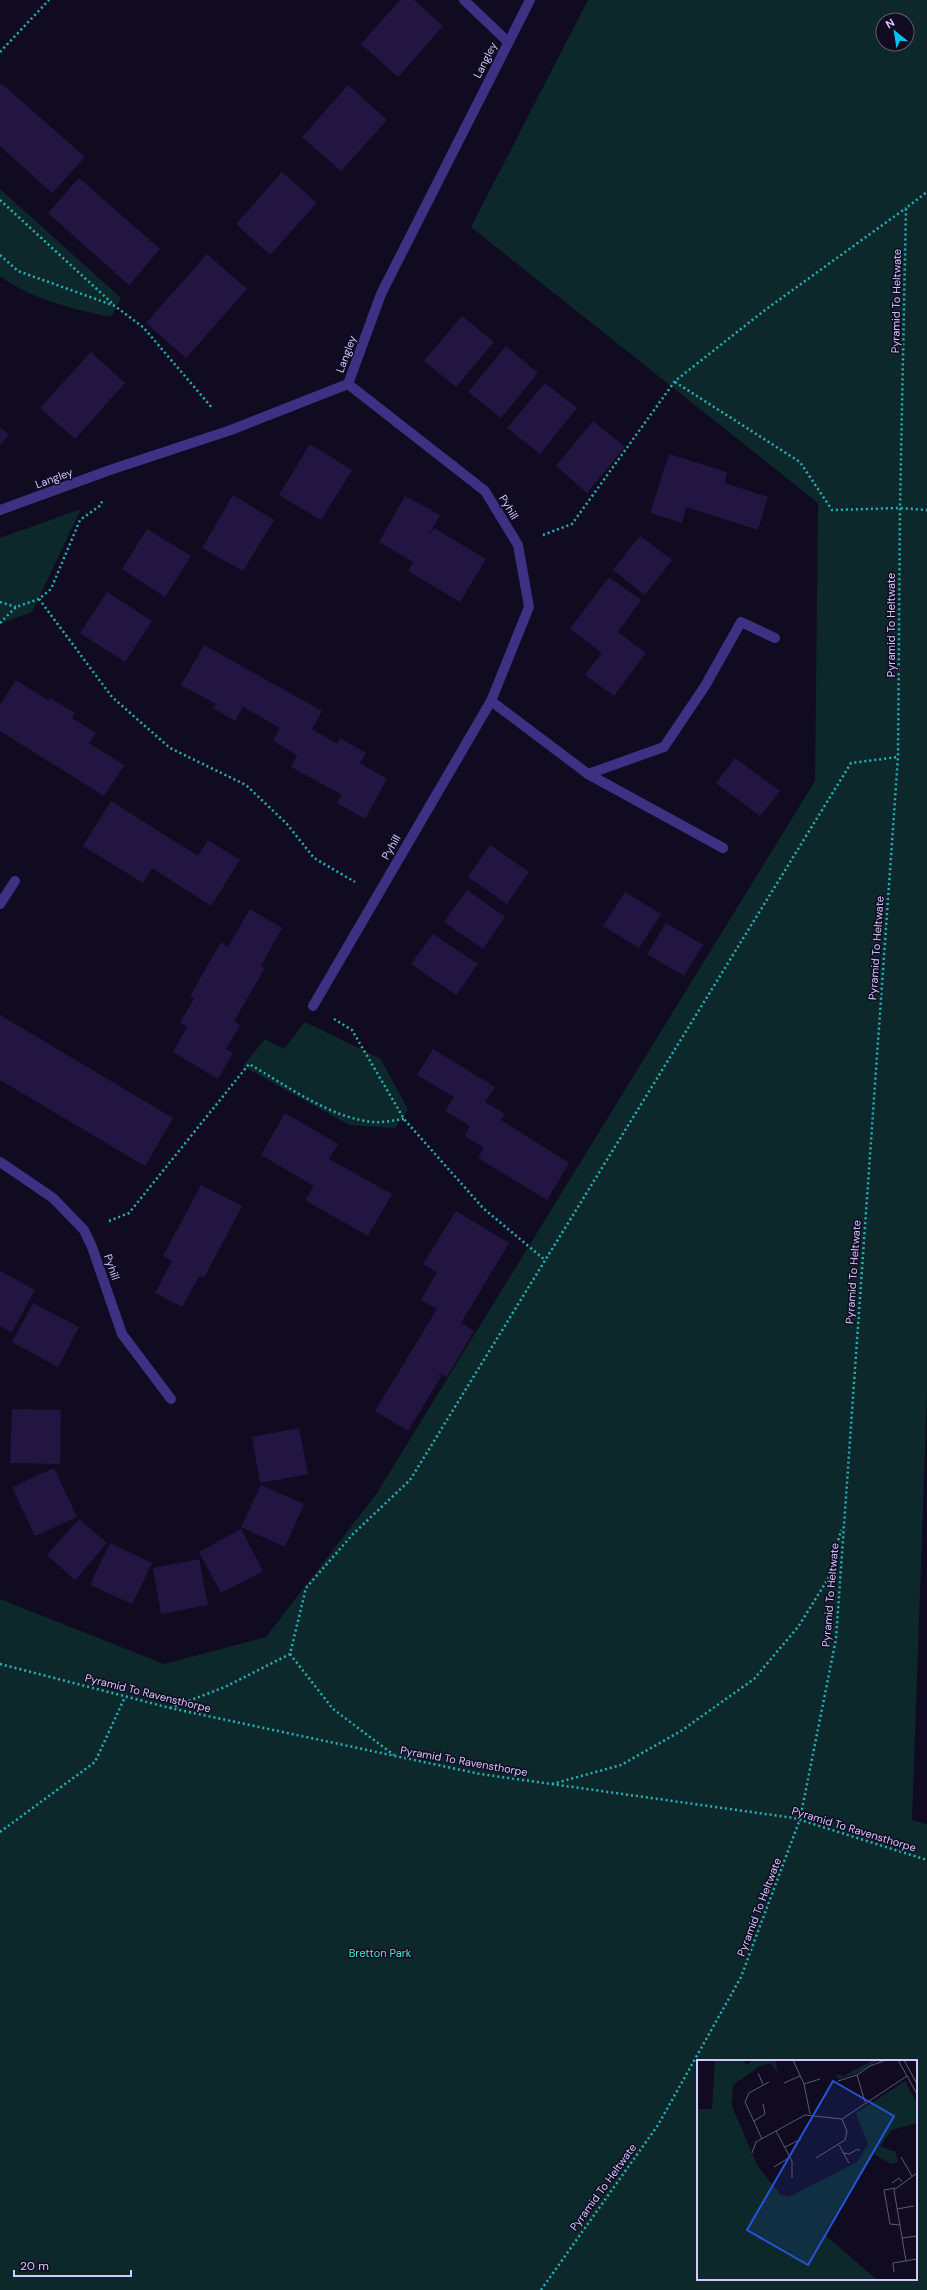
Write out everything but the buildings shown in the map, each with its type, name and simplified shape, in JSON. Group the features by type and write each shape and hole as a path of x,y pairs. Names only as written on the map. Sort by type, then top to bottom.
{"street":[{"name":"Langley","path":"464,0 508,42"},
{"name":"Langley","path":"0,510 110,470 231,430 348,384 381,294 530,0"},
{"name":"Pyhill","path":"313,1006 491,701 529,607 518,545 485,491 348,384"},
{"path":"588,774 664,747 705,686 740,622 775,638"},
{"path":"491,701 588,774 723,848"},
{"path":"0,904 15,881"},
{"name":"Pyhill","path":"1,1166 53,1198 84,1230 92,1247 122,1334 171,1399"}],"path":[{"path":"0,52 49,0"},
{"path":"518,545 572,524 674,382 765,310 927,192"},
{"path":"0,200 115,306 143,327 231,430"},
{"name":"Pyramid To Heltwate","path":"540,2290 658,2125 741,1977 800,1819 836,1639 898,757 900,508 906,208"},
{"path":"0,255 18,271 115,306"},
{"path":"674,382 800,462 832,510 900,508 927,510"},
{"path":"0,623 16,607 39,599 51,589 80,520 101,505 110,470"},
{"path":"39,599 112,697 170,748 246,785 287,824 314,858 377,895"},
{"path":"0,602 16,607"},
{"path":"170,1708 226,1687 290,1654 306,1588 353,1534 410,1480 851,763 898,757"},
{"path":"313,1006 352,1030 404,1119 484,1208 545,1260"},
{"path":"84,1230 129,1213 250,1064 317,1103 349,1116 373,1122 404,1119"},
{"path":"551,1784 621,1765 681,1730 754,1679 798,1627 828,1579 843,1524"},
{"path":"290,1654 333,1709 396,1756"},
{"name":"Pyramid To Ravensthorpe","path":"0,1664 170,1708 480,1774 800,1819 927,1860"},
{"path":"0,1832 95,1762 125,1697"}],"green space":[{"name":"Bretton Park","path":"588,0 927,0 927,1391 912,1820 927,1824 927,2290 0,2290 0,1599 164,1664 266,1637 377,1493 815,781 818,503 471,227"},
{"path":"0,189 121,298 111,317 82,311 39,297 12,284 0,276"},
{"path":"81,509 32,612 0,624 0,538"},
{"path":"305,1022 381,1059 408,1110 395,1128 349,1125 243,1066 265,1039 284,1049"}]}
